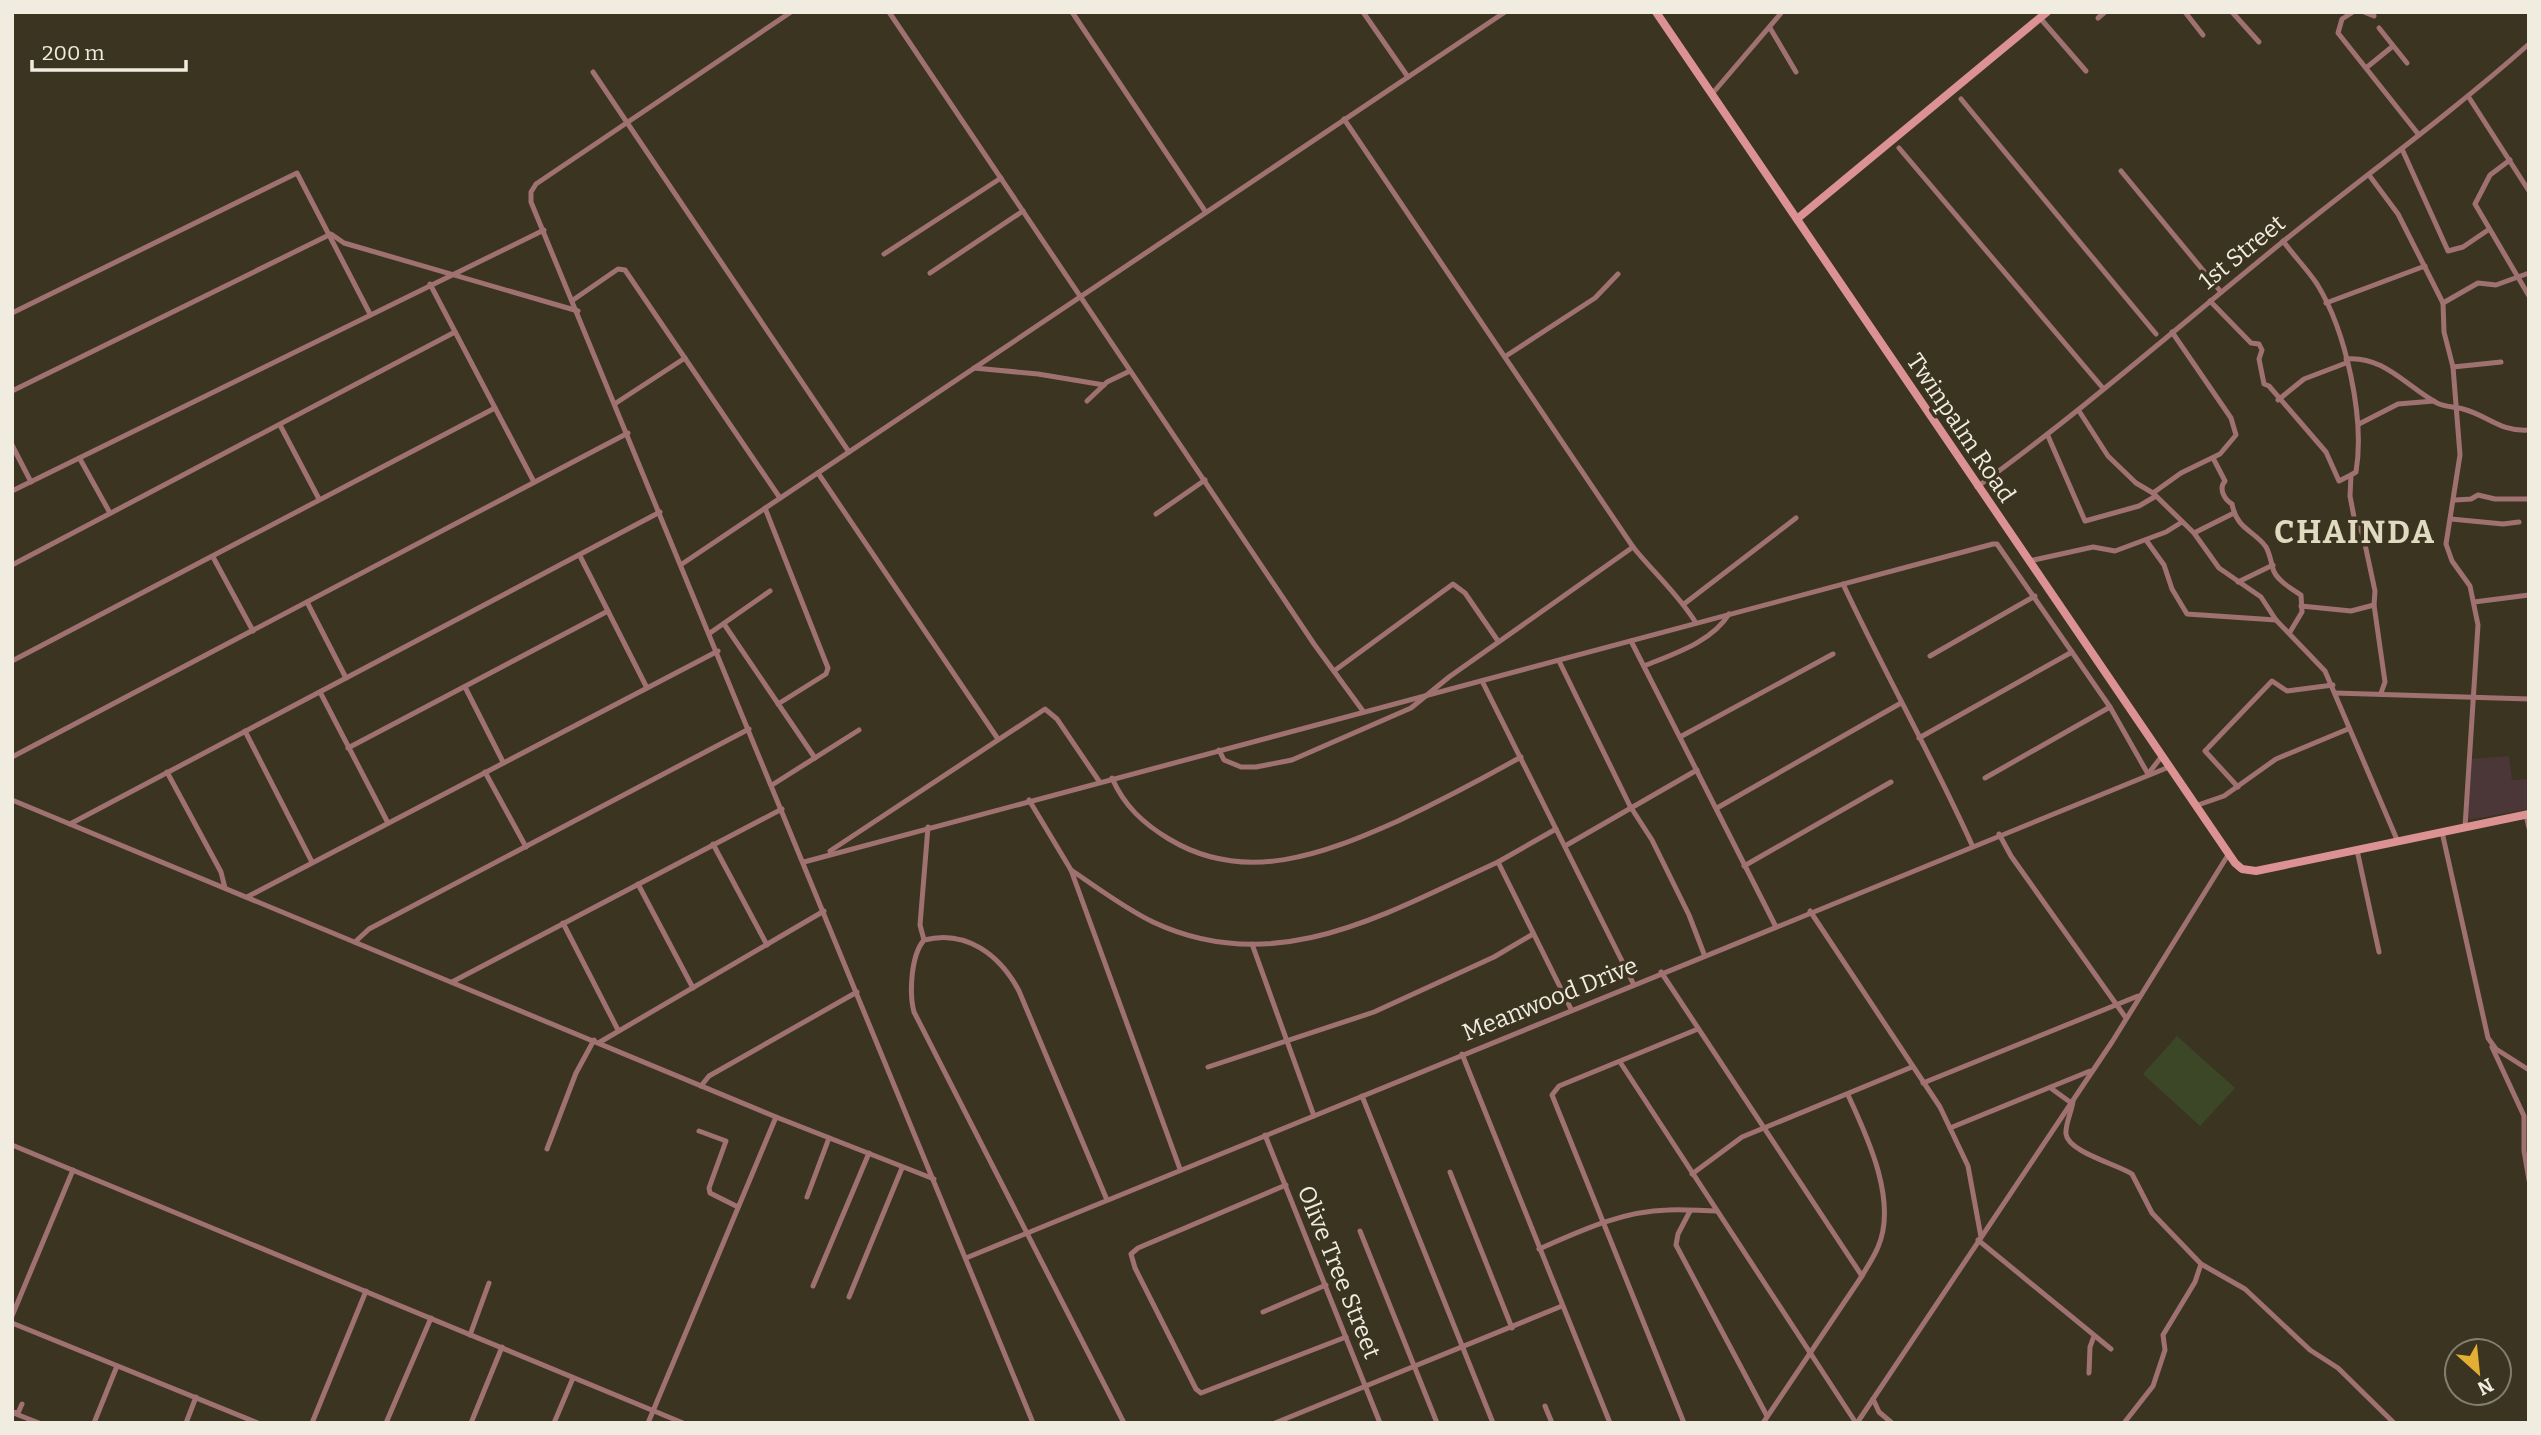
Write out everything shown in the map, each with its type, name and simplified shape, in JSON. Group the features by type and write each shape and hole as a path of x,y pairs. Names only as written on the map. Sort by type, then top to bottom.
{"main road":[{"name":"Twinpalm Road","path":"1656,12 2228,855 2242,869 2256,871 2357,849"},
{"path":"1797,219 2044,15"},
{"path":"2357,849 2527,815"}],"street":[{"path":"791,12 533,188 531,202 718,651 1033,1423"},
{"path":"889,12 1363,712"},
{"path":"1072,12 1205,211"},
{"path":"1363,12 1408,77"},
{"path":"682,564 1505,12"},
{"path":"1712,94 1782,12"},
{"path":"2098,18 2105,12"},
{"path":"2185,12 2203,35"},
{"path":"2232,12 2259,43"},
{"path":"2353,12 2343,19 2338,33 2419,135"},
{"path":"2364,12 2374,16"},
{"path":"2044,15 2086,71"},
{"path":"1770,28 1796,72"},
{"path":"2379,28 2407,63"},
{"name":"1st Street","path":"1977,487 2048,436 2221,292 2369,176 2529,44"},
{"path":"2365,68 2393,46"},
{"path":"593,72 849,452"},
{"path":"2468,96 2529,191"},
{"path":"1961,99 2156,334"},
{"path":"1344,119 1633,547 1652,572 1666,582 1696,623"},
{"path":"1899,148 2102,387"},
{"path":"2402,149 2448,251 2463,247 2488,230"},
{"path":"2510,160 2490,175 2476,199 2475,207 2529,296"},
{"path":"2121,171 2221,292"},
{"path":"12,313 294,173 300,175 370,314"},
{"path":"2369,176 2398,214 2443,303 2444,332 2453,367 2460,455 2455,499 2446,536 2449,553 2468,581 2478,625 2465,827"},
{"path":"884,254 1001,178"},
{"path":"930,273 1023,211"},
{"path":"12,491 452,272 544,230"},
{"path":"331,234 344,243 452,272 578,311"},
{"path":"12,391 331,234"},
{"path":"2210,301 2251,343 2259,344 2263,350 2259,359 2264,384 2269,386 2278,400 2326,452 2339,481 2356,472 2359,424 2342,339 2318,286 2283,242"},
{"path":"2326,303 2425,266"},
{"path":"573,300 621,269 628,273 780,498"},
{"path":"2443,303 2478,283 2496,285 2529,273"},
{"path":"1506,356 1595,298 1618,274"},
{"path":"430,284 534,482"},
{"path":"12,565 455,332"},
{"path":"2048,436 2085,521 2138,506 2181,473 2213,458 2236,435 2231,418 2172,332"},
{"path":"616,403 685,358"},
{"path":"2278,400 2304,379 2346,361 2369,359 2434,401 2456,407 2498,427 2514,431 2529,430"},
{"path":"2453,367 2501,362"},
{"path":"974,368 1038,374 1104,385"},
{"path":"1087,401 1104,385 1130,371"},
{"path":"2359,424 2398,404 2434,401"},
{"path":"12,661 495,408"},
{"path":"2079,411 2108,456 2136,483 2155,494 2194,533 2213,562 2261,597 2276,620 2290,632 2333,685 2348,729 2398,842"},
{"path":"280,425 319,499"},
{"path":"12,757 628,433"},
{"path":"12,445 31,482"},
{"path":"80,458 110,513"},
{"path":"2213,458 2225,481 2222,489 2226,500 2232,504 2234,513 2246,532 2264,545 2280,580 2301,595 2304,604 2300,606"},
{"path":"818,473 998,739"},
{"path":"2351,475 2350,496 2370,561 2367,565 2375,591 2374,605 2381,638 2385,682 2381,693"},
{"path":"1156,514 1205,480"},
{"path":"2455,499 2471,499 2478,495 2495,499 2529,499"},
{"path":"765,508 828,668 826,674 778,704"},
{"path":"70,824 660,512"},
{"path":"2194,533 2234,513"},
{"path":"1684,604 1796,518"},
{"path":"2451,519 2496,524 2519,522"},
{"path":"2028,561 2093,547 2115,551 2146,540 2182,522"},
{"path":"2146,540 2164,565 2172,589 2187,614 2276,620"},
{"path":"804,862 1993,544 2015,566 2110,707 2148,774 2162,756"},
{"path":"1219,750 1224,760 1241,767 1284,762 1309,754 1411,708 1498,641 1633,547"},
{"path":"213,556 253,631"},
{"path":"580,556 647,688"},
{"path":"2238,582 2273,565"},
{"path":"1334,671 1453,584 1465,593 1498,641"},
{"path":"1843,584 1901,703 1939,771 1972,845"},
{"path":"710,633 771,591"},
{"path":"2474,601 2529,595"},
{"path":"1930,656 2035,596"},
{"path":"307,602 346,678"},
{"path":"2300,606 2351,611 2374,605"},
{"path":"2290,632 2302,612 2300,606"},
{"path":"348,748 608,611"},
{"path":"1644,666 1710,634 1723,625 1729,614"},
{"path":"724,624 815,758"},
{"path":"1631,641 1775,925"},
{"path":"247,897 718,651"},
{"path":"1919,738 2072,652"},
{"path":"1680,737 1833,654"},
{"path":"1559,661 1630,806 1652,841 1689,915 1704,954"},
{"path":"1482,681 1633,983"},
{"path":"2238,787 2205,751 2252,699 2272,681 2287,691 2333,685"},
{"path":"465,687 503,762"},
{"path":"320,692 388,824"},
{"path":"2335,693 2529,699"},
{"path":"1717,808 1901,703"},
{"path":"1985,778 2110,707"},
{"path":"823,855 1040,710 1047,709 1057,719 1100,781"},
{"path":"355,942 369,929 749,729"},
{"path":"2195,806 2224,796 2276,759 2348,729"},
{"path":"772,785 859,730"},
{"path":"245,731 312,863"},
{"path":"1112,778 1118,792 1153,830 1183,847 1223,860 1259,863 1293,860 1330,850 1447,798 1521,757"},
{"name":"Meanwood Drive","path":"966,1258 1775,925 2169,767"},
{"path":"1565,846 1630,806 1697,770"},
{"path":"167,772 221,872 225,888"},
{"path":"485,772 526,847"},
{"path":"1744,866 1891,782"},
{"path":"12,800 776,1117 934,1179"},
{"path":"1029,800 1072,870 1180,1169"},
{"path":"452,982 782,809"},
{"path":"2527,815 2529,828"},
{"path":"928,827 920,925 924,940 916,956 912,1003 914,1012 1124,1423"},
{"path":"1072,870 1153,922 1211,940 1252,944 1295,943 1349,928 1498,862 1556,828"},
{"path":"2442,832 2488,1038 2524,1116 2524,1151 2529,1180"},
{"path":"1999,834 2011,856 2126,1018"},
{"path":"713,844 767,945"},
{"path":"2357,849 2379,951"},
{"path":"1620,1062 1857,1423 2126,1018 2228,855"},
{"path":"1498,862 1571,1009"},
{"path":"638,884 693,988"},
{"path":"1810,911 1950,1128 1968,1166 1980,1238 2111,1349"},
{"path":"547,1149 576,1073 597,1041 824,912"},
{"path":"563,923 618,1030"},
{"path":"1208,1067 1419,994 1533,934"},
{"path":"924,940 958,937 983,949 1007,972 1019,991 1107,1200"},
{"path":"1252,944 1314,1116"},
{"path":"1661,972 1862,1276"},
{"path":"701,1086 709,1076 857,992"},
{"path":"1923,1083 2138,996"},
{"path":"1684,1423 1552,1091 1698,1029"},
{"path":"2488,1038 2496,1049 2529,1070"},
{"path":"1462,1054 1610,1423"},
{"path":"1692,1174 1730,1144 1912,1067"},
{"path":"1950,1128 2091,1071"},
{"path":"2052,1089 2070,1101"},
{"path":"2075,1094 2067,1130 2071,1143 2101,1161 2132,1174 2152,1213 2201,1264 2245,1289 2310,1350 2338,1368 2394,1423"},
{"path":"1763,1423 1862,1276 1879,1245 1883,1193 1870,1142 1848,1095"},
{"path":"1362,1096 1493,1423"},
{"path":"648,1423 776,1117"},
{"path":"699,1131 726,1141 709,1188 710,1194 738,1207"},
{"name":"Olive Tree Street","path":"1265,1135 1380,1423"},
{"path":"807,1197 829,1138"},
{"path":"12,1145 683,1423"},
{"path":"813,1286 869,1153"},
{"path":"849,1297 902,1168"},
{"path":"12,1316 73,1170"},
{"path":"1450,1172 1512,1328"},
{"path":"1286,1185 1138,1248 1131,1254 1135,1268 1196,1389 1201,1393 1346,1337"},
{"path":"1539,1249 1603,1222 1660,1211 1717,1212"},
{"path":"1689,1211 1676,1245 1767,1416"},
{"path":"1360,1230 1437,1423"},
{"path":"2124,1423 2153,1386 2165,1350 2163,1335 2195,1282 2201,1264"},
{"path":"470,1335 489,1283"},
{"path":"1264,1312 1326,1285"},
{"path":"312,1423 366,1291"},
{"path":"1275,1423 1562,1306"},
{"path":"386,1423 431,1318"},
{"path":"12,1323 258,1423"},
{"path":"2089,1373 2089,1354 2094,1336"},
{"path":"471,1423 502,1347"},
{"path":"94,1423 117,1366"},
{"path":"554,1423 573,1378"},
{"path":"186,1423 196,1397"},
{"path":"1872,1399 1879,1412 1892,1423"},
{"path":"22,1404 14,1413 39,1423"},
{"path":"1545,1406 1552,1423"}],"shaded area":[{"path":"2509,756 2512,780 2529,779 2529,809 2468,820 2471,759"}],"green space":[{"path":"2177,1036 2235,1088 2200,1126 2143,1074"}],"district":[{"name":"CHAINDA","path":"2355,532"}]}
